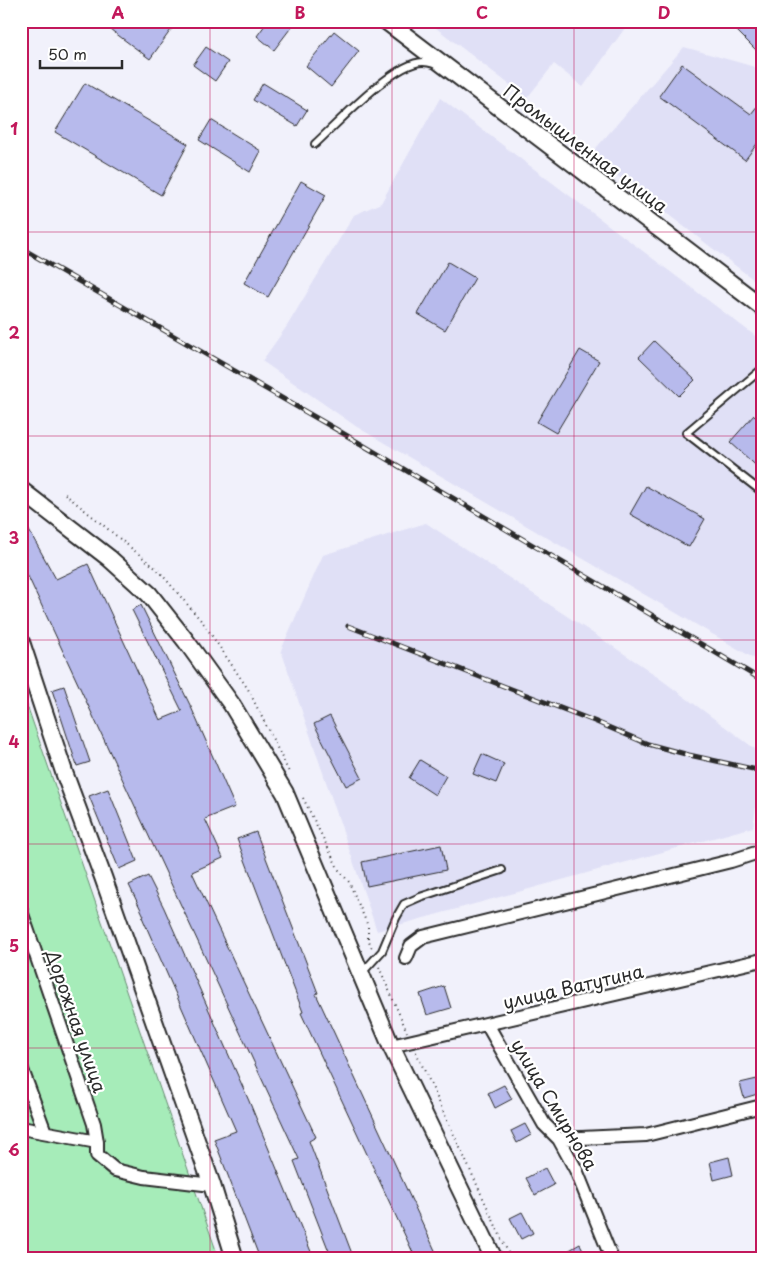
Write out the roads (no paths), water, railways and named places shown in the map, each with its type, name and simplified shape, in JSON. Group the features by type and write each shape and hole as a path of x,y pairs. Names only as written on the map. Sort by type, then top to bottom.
{"street":[{"name":"Промышленная улица","path":"386,21 762,307"},
{"path":"21,490 109,558 149,594 232,705 285,793 391,1046 494,1259"},
{"path":"21,642 65,775 212,1185 235,1259"},
{"path":"406,958 411,946 423,937 721,863 762,851"},
{"name":"Дорожная улица","path":"21,911 94,1124 97,1155 115,1170 144,1177 212,1185"},
{"name":"улица Ватутина","path":"391,1046 762,960"},
{"name":"улица Смирнова","path":"487,1024 544,1124 559,1139 576,1170 612,1259"},
{"path":"21,1067 45,1132"},
{"path":"559,1139 646,1135 762,1106"},
{"path":"21,1128 96,1142"}],"lane":[{"path":"315,144 372,90 400,69 422,62 445,66"},
{"path":"762,370 686,433 762,492"},
{"path":"360,975 382,951 404,904 502,870"}],"railway":[{"path":"21,248 339,431 762,680"},
{"path":"348,626 594,721 648,744 762,771"}]}
